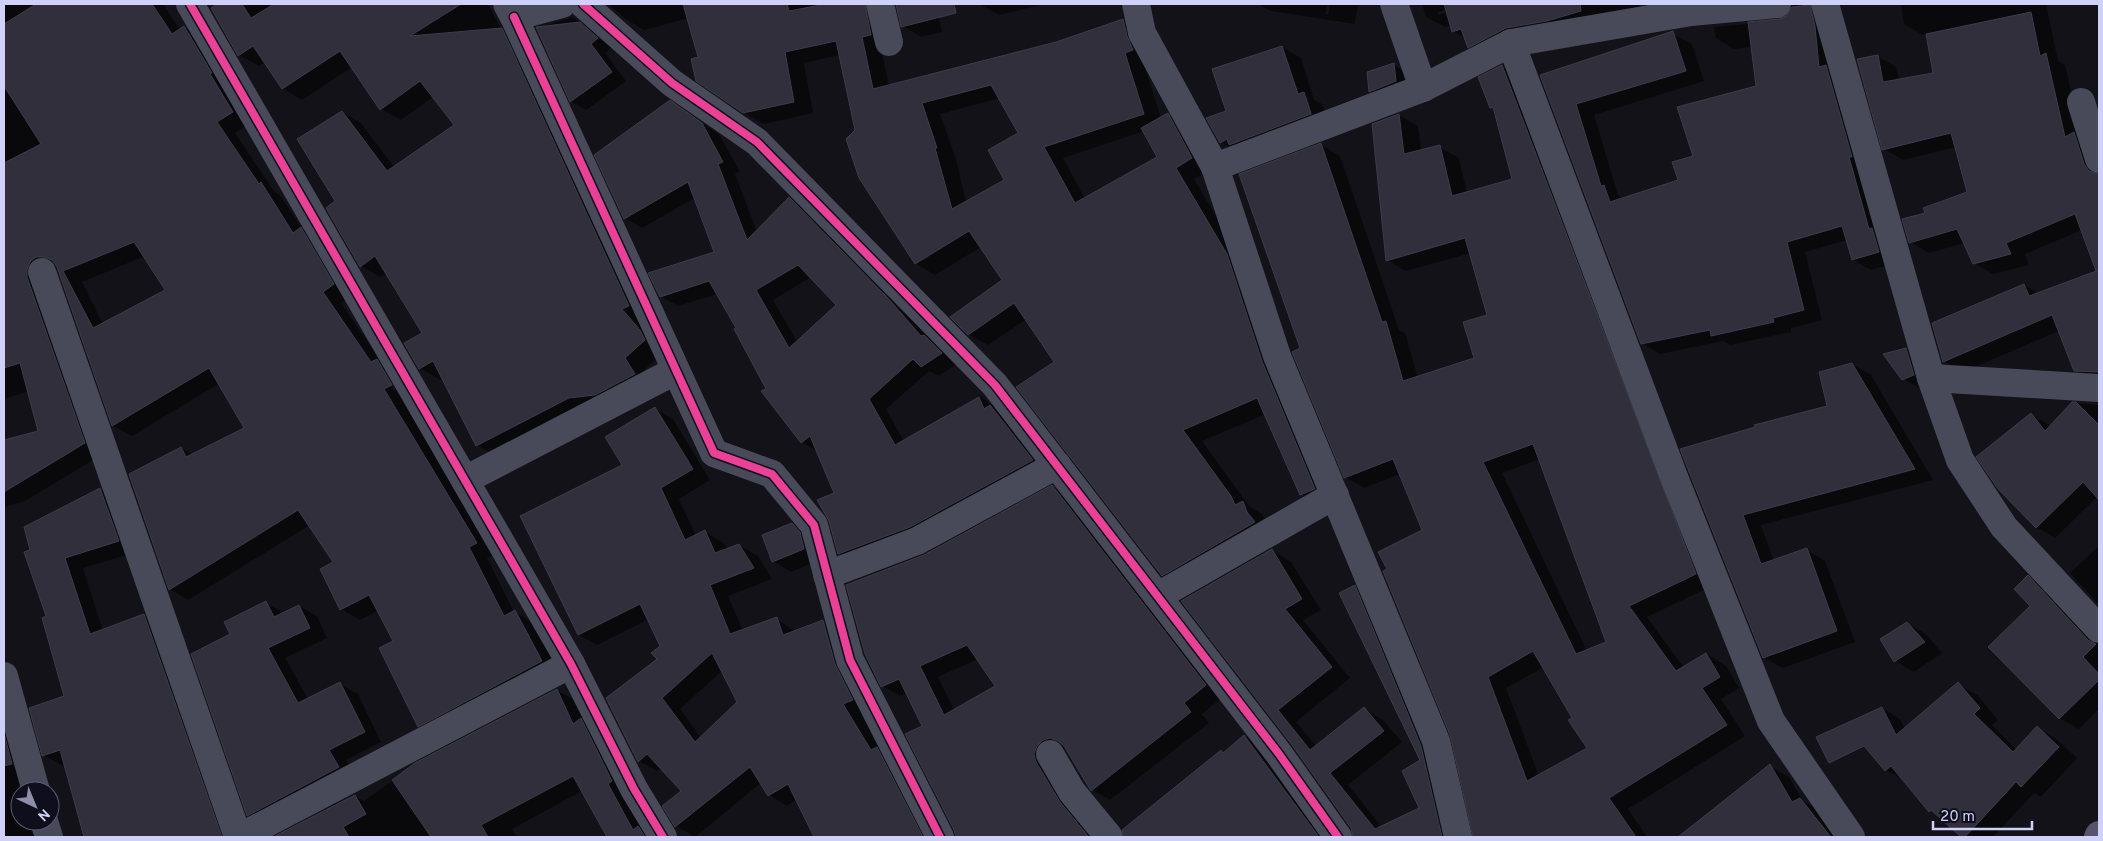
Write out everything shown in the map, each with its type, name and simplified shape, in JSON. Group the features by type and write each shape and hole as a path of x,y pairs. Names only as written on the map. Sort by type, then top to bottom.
{"street":[{"path":"190,4 570,664 634,789 663,837"},
{"path":"562,4 511,10 714,453 772,474 814,525 850,660 940,837"},
{"path":"583,4 672,83 758,142 995,385 1280,754 1338,837"},
{"path":"880,4 889,42"},
{"path":"1136,4 1142,33 1215,167 1277,356 1436,741 1458,837"},
{"path":"1394,4 1423,88"},
{"path":"1215,167 1423,88 1511,43 1691,12 1777,4"},
{"path":"1826,4 1931,378 1960,460 2004,527 2099,629"},
{"path":"1511,43 1674,477 1771,721 1851,837"},
{"path":"2081,102 2099,159"},
{"path":"42,272 239,837 570,664"},
{"path":"465,480 675,371"},
{"path":"1931,378 2099,388"},
{"path":"827,575 917,541 1056,465"},
{"path":"1158,596 1334,495"},
{"path":"4,676 33,781"},
{"path":"1050,754 1072,792 1109,837"}],"building":[{"path":"36,4 152,4 172,34 184,26 233,112 217,122 259,184 261,182 293,233 301,227 334,284 323,292 371,362 377,359 392,385 384,389 477,543 469,547 504,616 515,610 542,661 418,727 379,648 393,641 369,595 340,610 320,569 333,562 298,510 169,590 129,474 181,447 186,457 244,428 209,368 112,426 57,267 52,260 44,257 36,257 30,262 27,277 85,443 4,492 4,440 38,431 20,363 4,368 4,163 41,144 4,86 4,24","holes":["134,242 165,290 93,328 63,271"]},
{"path":"217,4 242,4 251,18 274,4 461,4 410,36 502,28 629,306 622,309 640,330 645,340 625,358 635,374 595,395 569,398 476,446 433,361 419,369 404,343 422,333 375,256 360,267 326,208 335,201 297,139 342,111 387,171 454,125 420,81 380,110 340,51 282,89 253,46 238,56 211,8"},
{"path":"683,4 787,4 789,11 826,4 865,4 871,35 862,37 873,89 1056,42 1123,19 1133,50 1125,53 1144,114 1044,147 1075,203 1157,157 1141,128 1168,113 1192,158 1176,168 1227,254 1262,361 1315,489 1300,495 1257,398 1183,430 1231,496 1235,505 1243,501 1247,512 1255,522 1162,576 1016,387 1054,362 1014,303 968,335 950,317 1002,280 969,231 915,264 859,178 846,139 855,130 836,41 785,52 794,102 743,113 696,81 691,59 698,57","holes":["991,85 1018,133 988,150 1004,180 952,209 935,148 937,148 922,103"]},
{"path":"896,4 954,4 956,13 901,27"},
{"path":"1444,4 1580,4 1581,11 1547,21 1506,28 1468,48 1461,29 1452,32"},
{"path":"1810,5 1815,26 1819,67 1826,65 1852,157 1849,157 1869,229 1872,228 1879,252 1852,260 1842,226 1787,242 1804,310 1773,318 1774,322 1711,336 1710,330 1641,344 1540,75 1673,31 1686,71 1576,104 1601,186 1604,185 1610,202 1678,180 1672,162 1693,156 1677,107 1756,86 1748,22 1779,19 1786,16 1792,7"},
{"path":"2031,12 2040,56 2046,53 2065,137 2074,132 2084,164 2089,171 2099,174 2099,270 2096,271 2075,214 2006,243 2011,254 1973,264 1957,229 1909,243 1902,219 1925,213 1923,208 1967,192 1951,133 1882,150 1857,59 1878,55 1883,82 1933,73 1926,34"},
{"path":"580,22 598,38 591,44 612,72 570,102 536,27"},
{"path":"1282,46 1298,94 1304,92 1311,114 1229,145 1227,139 1220,143 1206,118 1226,111 1212,69"},
{"path":"1394,63 1396,81 1369,92 1367,72"},
{"path":"1502,65 1696,574 1629,606 1676,671 1706,653 1720,677 1702,688 1727,725 1609,798 1636,837 1473,837 1450,735 1383,571 1387,569 1378,552 1422,530 1393,459 1344,478 1292,352 1300,348 1239,174 1321,143 1382,322 1386,321 1403,381 1474,358 1463,322 1487,315 1465,238 1386,261 1372,124 1399,114 1404,154 1440,145 1452,196 1512,179 1493,107 1490,108 1478,77","holes":["1533,444 1606,642 1576,654 1483,462","1533,651 1572,718 1568,720 1587,748 1527,781 1488,677"]},
{"path":"670,100 702,123 723,162 718,164 747,240 789,197 887,297 921,336 924,335 942,353 921,367 913,359 869,399 895,445 979,397 984,409 990,405 1033,460 910,527 838,554 829,521 817,500 834,493 810,436 801,443 761,391 766,389 734,329 736,328 709,281 660,297 648,273 714,252 688,182 624,219 594,155","holes":["798,265 836,305 789,348 756,290"]},
{"path":"2099,270 2099,372 2074,371 2052,315 1943,362 1932,323 2024,284 2029,296"},
{"path":"1906,348 1914,375 1902,380 1883,354"},
{"path":"1852,363 1915,469 1743,515 1761,564 1807,548 1837,631 1763,658 1680,449 1755,427 1754,425 1827,406 1819,372"},
{"path":"2072,402 2076,402 2099,425 2099,500 2083,482 2036,528 1998,489 1976,457 2031,413 2045,431"},
{"path":"655,407 693,469 661,488 685,540 705,530 715,553 739,544 754,568 710,585 730,634 777,617 783,635 823,620 835,664 853,700 843,704 871,750 877,747 923,837 814,837 788,784 768,796 750,767 675,827 662,806 681,791 647,754 638,762 606,698 657,659 651,653 660,646 640,604 578,635 520,516 622,465 605,437","holes":["712,653 737,702 695,742 662,698"]},
{"path":"1052,485 1206,685 1184,703 1191,712 1091,791 1064,746 1058,741 1050,738 1043,740 1037,746 1034,754 1036,762 1060,802 1089,837 956,837 905,734 922,726 899,679 881,687 865,654 846,585 924,555","holes":["967,645 995,686 944,715 920,666"]},
{"path":"100,488 119,541 65,558 90,634 144,614 222,837 84,837 60,750 42,756 29,708 64,696 42,618 46,616 24,552 30,550 24,527"},
{"path":"792,523 800,532 804,549 772,562 762,535"},
{"path":"1272,549 1302,599 1285,609 1332,667 1278,710 1310,750 1364,707 1384,731 1330,773 1375,829 1419,808 1402,771 1420,760 1339,593 1355,585 1421,746 1442,837 1353,837 1351,828 1292,745 1181,601"},
{"path":"2028,575 2088,640 2096,644 2083,657 2099,674 2099,680 2059,719 1988,647 2030,606 2014,589"},
{"path":"266,601 274,617 299,605 310,628 268,648 298,703 340,682 365,732 329,750 339,767 247,816 191,654 230,634 224,622"},
{"path":"1907,622 1925,642 1894,662 1880,639"},
{"path":"1958,682 1980,708 1974,714 2013,752 2037,726 2059,747 2021,787 2016,782 1965,837 1961,837 1931,810 1929,812 1891,766 1885,771 1864,746 1829,763 1816,737 1882,707 1896,735"},
{"path":"557,689 573,724 581,718 612,781 608,784 633,830 638,826 645,837 607,837 573,776 481,825 488,837 431,837 392,780 415,763"},
{"path":"4,733 12,764 4,766"},
{"path":"1244,735 1319,837 1124,837 1122,830 1221,750 1223,753"},
{"path":"1770,764 1792,802 1800,798 1831,837 1678,837"},
{"path":"355,795 366,814 343,827 349,837 273,837"}],"cycle path":[{"path":"190,4 571,664 634,789 663,837"},
{"path":"583,4 672,83 757,142 995,385 1279,754 1338,837"},
{"path":"514,17 714,453 772,474 814,525 850,660 940,837"}]}
